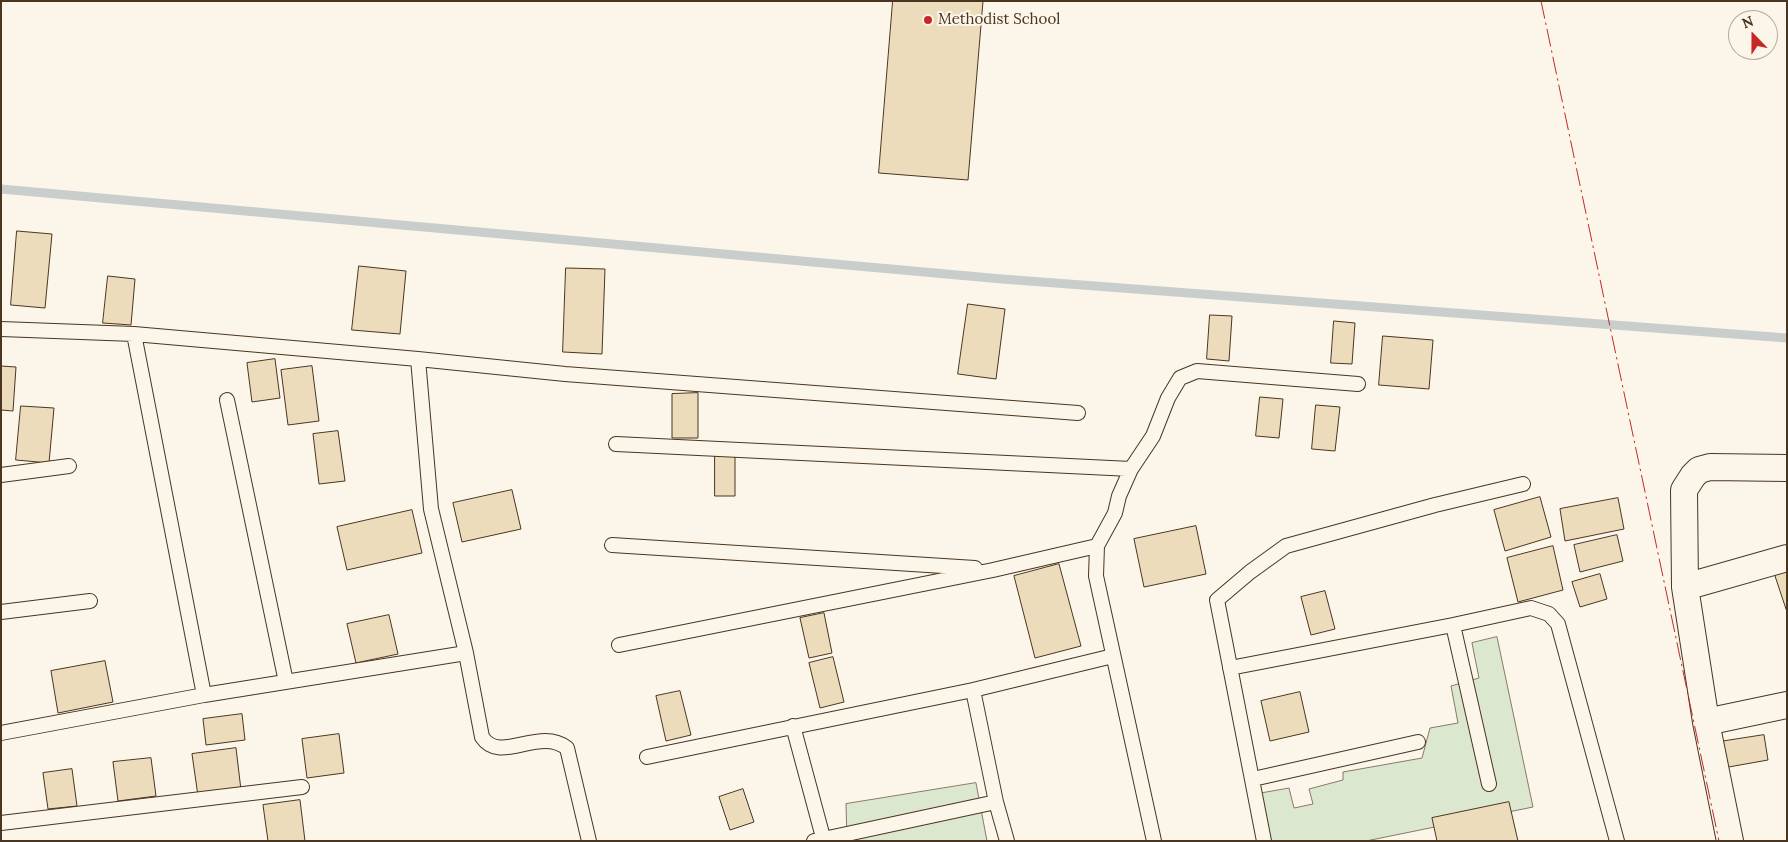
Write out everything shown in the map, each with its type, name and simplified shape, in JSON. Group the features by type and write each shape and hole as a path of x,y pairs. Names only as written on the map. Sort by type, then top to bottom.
{"street":[{"path":"1730,841 1706,722 1685,587 1684,490 1699,470 1710,466 1787,468"},
{"path":"1685,587 1787,558"},
{"path":"1706,722 1787,705"}],"lane":[{"path":"1,329 134,334 565,374 1078,413"},
{"path":"134,334 204,695"},
{"path":"418,359 431,509 466,653 482,737 487,745 496,748 549,740 559,742 567,748 589,841"},
{"path":"1154,841 1096,576 1097,546 1115,513 1119,496 1131,469 1153,436 1168,398 1180,378 1197,372 1358,384"},
{"path":"227,400 286,682"},
{"path":"616,444 1131,469"},
{"path":"1,475 69,466"},
{"path":"1264,841 1217,600 1250,572 1286,546 1435,505 1523,484"},
{"path":"612,545 993,570"},
{"path":"620,645 993,570 1097,546"},
{"path":"1,612 90,601"},
{"path":"1230,668 1531,608 1548,614 1558,624 1617,841"},
{"path":"1453,625 1489,784"},
{"path":"1,733 204,695 466,653"},
{"path":"647,757 973,690 1113,656"},
{"path":"973,690 996,802 1007,841"},
{"path":"793,726 821,840 996,802"},
{"path":"1253,779 1418,742"},
{"path":"1,823 302,787"}],"green space":[{"path":"1497,637 1533,807 1366,841 1265,841 1255,794 1289,788 1294,808 1313,804 1309,789 1343,780 1343,772 1422,758 1430,728 1458,723 1451,686 1479,678 1472,643"},
{"path":"976,783 987,841 847,841 846,804"}],"building":[{"path":"893,1 983,1 968,180 879,173"},
{"path":"17,231 52,234 45,308 11,305"},
{"path":"359,266 406,271 400,334 352,330"},
{"path":"566,268 605,269 602,354 563,352"},
{"path":"108,276 135,279 131,325 103,323"},
{"path":"968,304 1005,309 996,379 958,374"},
{"path":"1210,315 1232,316 1229,361 1207,359"},
{"path":"1334,321 1355,323 1352,364 1331,363"},
{"path":"1383,336 1433,340 1429,389 1379,385"},
{"path":"275,359 280,398 252,402 247,363"},
{"path":"1,366 16,367 13,411 1,410"},
{"path":"312,366 319,421 288,425 281,370"},
{"path":"698,393 698,438 672,438 672,394"},
{"path":"1260,397 1283,399 1279,438 1256,436"},
{"path":"1316,405 1340,407 1335,451 1312,449"},
{"path":"21,406 54,408 49,463 16,460"},
{"path":"338,431 345,481 319,484 313,434"},
{"path":"715,453 735,453 735,496 715,496"},
{"path":"512,490 521,529 462,542 453,503"},
{"path":"1540,497 1551,537 1505,551 1494,510"},
{"path":"1618,498 1624,529 1565,541 1560,509"},
{"path":"412,510 422,553 347,570 337,527"},
{"path":"1196,526 1206,574 1144,587 1134,539"},
{"path":"1617,535 1623,561 1580,572 1574,545"},
{"path":"1553,546 1563,590 1518,602 1507,558"},
{"path":"1059,564 1081,646 1035,658 1014,576"},
{"path":"1787,565 1787,612 1773,570"},
{"path":"1600,574 1607,599 1580,607 1572,582"},
{"path":"1325,591 1335,629 1311,635 1301,597"},
{"path":"824,613 832,653 809,658 800,618"},
{"path":"389,615 398,654 356,663 347,624"},
{"path":"833,657 844,702 820,708 809,663"},
{"path":"105,661 113,702 58,713 51,671"},
{"path":"680,691 691,735 666,741 656,696"},
{"path":"1300,692 1309,732 1270,741 1261,701"},
{"path":"242,714 245,740 206,745 203,719"},
{"path":"339,734 344,773 307,778 302,739"},
{"path":"1764,735 1768,760 1723,768 1719,742"},
{"path":"236,748 241,790 198,796 192,754"},
{"path":"151,758 156,796 118,801 113,762"},
{"path":"72,769 77,806 48,809 43,773"},
{"path":"743,789 754,822 730,830 719,797"},
{"path":"300,800 305,841 268,841 263,805"},
{"path":"1509,802 1518,841 1437,841 1432,818"}],"waterway":[{"path":"1,189 1002,279 1787,338"}],"power":[{"path":"1541,1 1719,841"}],"place":[{"name":"Methodist School","path":"928,20"}]}
